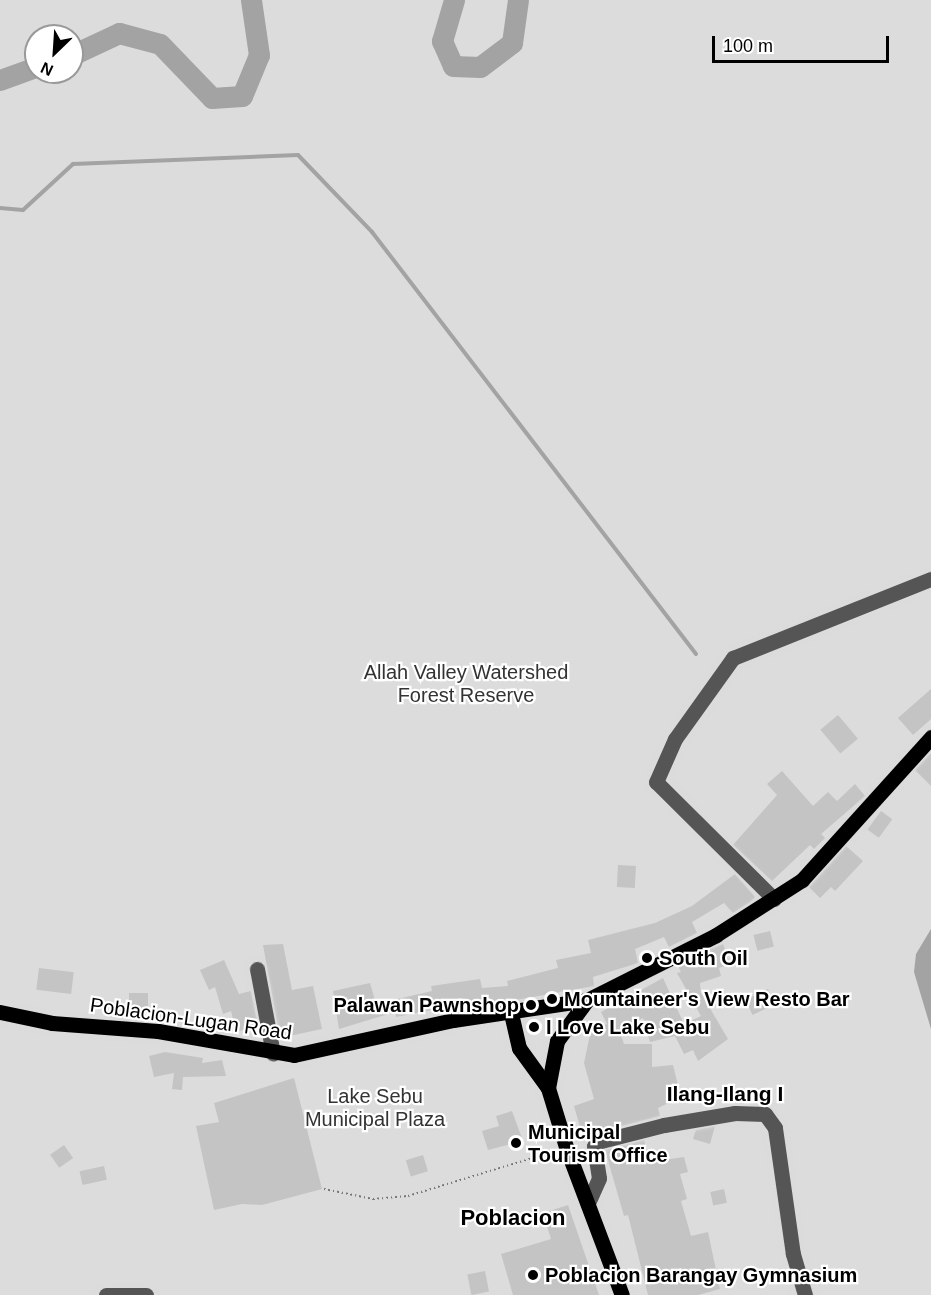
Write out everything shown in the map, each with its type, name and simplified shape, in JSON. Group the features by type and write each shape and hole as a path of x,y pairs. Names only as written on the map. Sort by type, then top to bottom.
{"main road":[{"path":"548,1088 557,1041 587,1000 706,940 802,880 914,752 931,737"},
{"name":"Poblacion-Lugan Road","path":"0,1012 52,1023 167,1033 273,1054 306,1054 510,1010 587,1000"},
{"path":"510,1010 519,1048 548,1088 566,1147 622,1295"}],"street":[{"path":"774,899 656,782 675,739 733,658 931,579"},
{"path":"257,969 273,1054"},
{"path":"588,1203 600,1179 594,1146 597,1142 664,1125 735,1113 765,1114 775,1128 793,1254 805,1295"},
{"path":"106,1295 146,1295"}],"path":[{"path":"324,1189 373,1199 408,1196 566,1147"}],"green space":[{"name":"Allah Valley Watershed Forest Reserve","path":"0,0 931,0 931,1295 0,1295"}],"shaded area":[{"path":"931,929 931,1029 914,972 916,954"}],"building":[{"path":"931,689 931,719 913,735 898,718"},
{"path":"838,715 858,739 840,754 820,730"},
{"path":"931,753 931,786 915,770"},
{"path":"782,771 813,806 828,792 837,801 855,784 865,796 821,834 825,838 814,849 810,845 772,881 733,845 777,795 767,784"},
{"path":"881,811 892,819 879,838 867,830"},
{"path":"846,846 863,861 835,891 831,887 820,898 809,887"},
{"path":"618,865 636,866 635,888 617,887"},
{"path":"735,874 755,897 750,902 733,913 724,903 692,922 697,933 669,947 664,937 635,949 638,963 593,977 594,986 499,1003 491,1003 490,998 396,1017 395,1012 339,1029 333,991 370,983 376,1004 432,991 431,986 480,979 482,988 508,986 507,981 558,968 556,960 591,953 588,940 655,923 692,906"},
{"path":"770,931 774,947 757,951 754,935"},
{"path":"283,944 292,990 313,986 322,1029 280,1038 263,945"},
{"path":"723,944 730,964 719,968 721,976 700,983 701,993 728,1039 698,1061 693,1050 684,1054 675,1036 650,1042 643,1018 619,1030 624,1044 652,1044 652,1067 673,1065 681,1097 658,1108 660,1116 595,1133 584,1141 574,1106 594,1099 584,1063 591,1030 607,1024 601,1012 663,978 684,1024 701,1016 677,973 681,972 678,966 710,955 708,950"},
{"path":"224,960 239,994 251,991 258,1026 236,1032 231,1011 223,1014 215,987 209,990 200,970"},
{"path":"39,968 74,972 71,994 36,990"},
{"path":"768,989 775,1004 753,1015 745,1000"},
{"path":"129,993 148,993 148,1009 129,1009"},
{"path":"165,1052 203,1058 202,1063 222,1060 226,1076 183,1077 182,1090 172,1089 174,1073 154,1077 149,1056"},
{"path":"294,1078 322,1189 262,1205 242,1204 214,1210 196,1126 219,1122 214,1103"},
{"path":"512,1111 523,1141 488,1150 482,1131 499,1126 496,1116"},
{"path":"715,1126 710,1144 693,1139 696,1130"},
{"path":"644,1140 650,1162 684,1157 688,1172 680,1174 687,1199 681,1201 691,1236 708,1232 720,1289 698,1295 648,1295 628,1215 624,1216 605,1150"},
{"path":"64,1145 73,1158 59,1168 50,1155"},
{"path":"423,1155 428,1171 411,1177 406,1160"},
{"path":"104,1166 107,1180 82,1185 80,1171"},
{"path":"724,1189 727,1203 713,1206 710,1192"},
{"path":"568,1205 599,1295 513,1295 501,1254 551,1239 543,1213"},
{"path":"485,1271 489,1292 471,1295 467,1274"}],"waterway":[{"path":"84,49 119,33 160,44 212,98 242,96 259,55 251,0"},
{"path":"454,0 442,41 453,66 480,67 512,43 518,0"},
{"path":"0,80 24,71"},
{"path":"0,208 23,210 73,164 298,155 372,232 696,654"}],"place":[{"name":"South Oil","path":"647,958"},
{"name":"Mountaineer's View Resto Bar","path":"552,999"},
{"name":"Palawan Pawnshop","path":"531,1005"},
{"name":"I Love Lake Sebu","path":"534,1027"},
{"name":"Municipal Tourism Office","path":"516,1143"},
{"name":"Poblacion Barangay Gymnasium","path":"533,1275"}],"district":[{"name":"Ilang-Ilang I","path":"725,1094"},
{"name":"Poblacion","path":"513,1218"}],"park label":[{"name":"Lake Sebu Municipal Plaza","path":"375,1108"}]}
